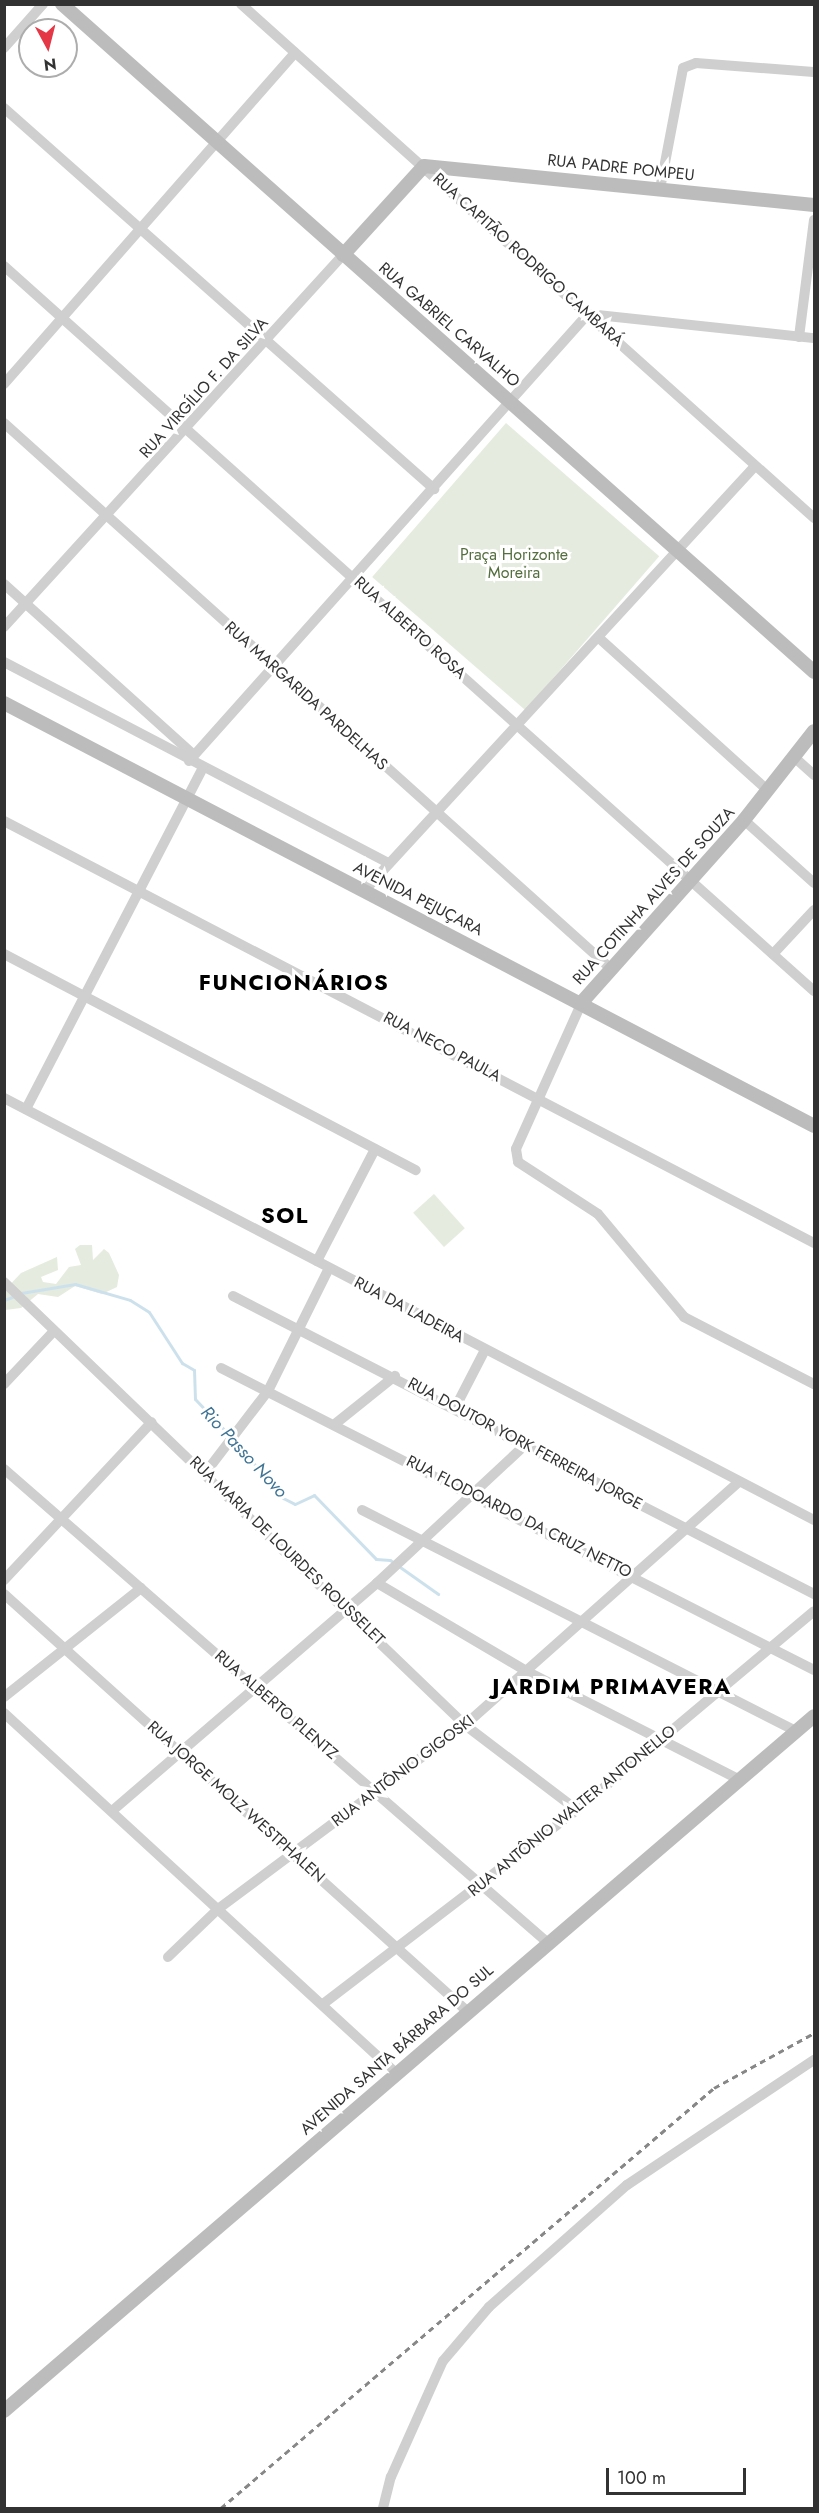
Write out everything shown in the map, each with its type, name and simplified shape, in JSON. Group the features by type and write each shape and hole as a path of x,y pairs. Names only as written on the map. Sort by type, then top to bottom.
{"street":[{"path":"4,48 43,4"},
{"name":"RUA GABRIEL CARVALHO","path":"62,4 217,139 344,255 814,672"},
{"name":"RUA CAPITÃO RODRIGO CAMBARÁ","path":"241,4 814,518"},
{"path":"4,384 64,318 137,229 295,53"},
{"path":"660,189 683,69 696,63 814,72"},
{"path":"4,108 137,229 434,489"},
{"name":"RUA PADRE POMPEU","path":"424,166 814,205"},
{"name":"RUA VIRGÍLIO F. DA SILVA","path":"4,627 188,431 424,166"},
{"path":"799,337 814,220"},
{"name":"RUA ALBERTO ROSA","path":"4,266 519,726 691,876 814,991"},
{"path":"191,758 434,489 588,314 814,338"},
{"name":"RUA MARGARIDA PARDELHAS","path":"4,423 609,966"},
{"path":"364,890 435,812 519,726 755,466"},
{"path":"4,584 203,768 389,863"},
{"path":"599,638 767,790"},
{"path":"4,662 191,758"},
{"name":"AVENIDA PEJUÇARA","path":"4,703 582,1002 814,1126"},
{"name":"RUA COTINHA ALVES DE SOUZA","path":"814,731 744,820 609,966 582,1002 542,1100 516,1149 518,1162 598,1214 684,1317 814,1384"},
{"path":"794,757 814,775"},
{"path":"26,1109 82,996 203,768"},
{"path":"744,820 814,883"},
{"name":"RUA NECO PAULA","path":"4,821 814,1243"},
{"path":"773,954 814,910"},
{"path":"4,954 416,1170"},
{"name":"RUA DA LADEIRA","path":"4,1098 814,1520"},
{"path":"317,1261 375,1149"},
{"path":"206,1472 268,1391 303,1329 329,1268"},
{"name":"RUA MARIA DE LOURDES ROUSSELET","path":"4,1282 53,1332 206,1472 465,1725 577,1810"},
{"name":"RUA DOUTOR YORK FERREIRA JORGE","path":"233,1296 395,1376 814,1594"},
{"path":"4,1384 53,1332"},
{"path":"455,1408 485,1350"},
{"name":"RUA FLODOARDO DA CRUZ NETTO","path":"221,1368 637,1577 814,1670"},
{"path":"335,1424 395,1376"},
{"path":"4,1580 152,1422"},
{"path":"112,1811 253,1684 345,1606 377,1583 525,1445"},
{"name":"RUA ALBERTO PLENTZ","path":"4,1469 62,1517 547,1942"},
{"name":"RUA ANTÔNIO GIGOSKI","path":"168,1957 218,1909 465,1725 691,1530 739,1482"},
{"path":"362,1510 580,1624 796,1732"},
{"path":"377,1583 528,1672 740,1780"},
{"path":"4,1697 141,1588"},
{"name":"RUA JORGE MOLZ WESTPHALEN","path":"4,1594 180,1750 467,2011"},
{"name":"RUA ANTÔNIO WALTER ANTONELLO","path":"323,2004 394,1947 482,1884 577,1810 662,1740 715,1691 814,1611"},
{"path":"4,1713 397,2074"},
{"name":"AVENIDA SANTA BÁRBARA DO SUL","path":"4,2411 397,2074 547,1942 814,1716"},
{"path":"383,2508 391,2477 443,2361 489,2307 627,2184 814,2060"}],"green space":[{"name":"Praça Horizonte Moreira","path":"506,423 659,556 525,710 372,577"},
{"path":"434,1194 465,1228 444,1247 413,1213"},
{"path":"80,1245 92,1245 93,1260 104,1249 109,1253 119,1275 117,1287 102,1294 75,1286 58,1297 38,1294 21,1308 5,1310 4,1291 21,1273 57,1257 58,1270 41,1277 43,1282 56,1284 69,1267 81,1265 75,1249"}],"waterway":[{"name":"Rio Passo Novo","path":"21,1293 75,1284 130,1300 149,1312 182,1363 194,1370 195,1399 229,1435"},
{"name":"Rio Passo Novo","path":"4,1300 15,1296"},
{"name":"Rio Passo Novo","path":"234,1440 283,1498 295,1504 314,1495 376,1559 390,1560 438,1594"}],"railway":[{"path":"221,2508 714,2088 814,2033"}],"district":[{"name":"FUNCIONÁRIOS","path":"294,983"},
{"name":"SOL","path":"285,1216"},
{"name":"JARDIM PRIMAVERA","path":"612,1687"}]}
